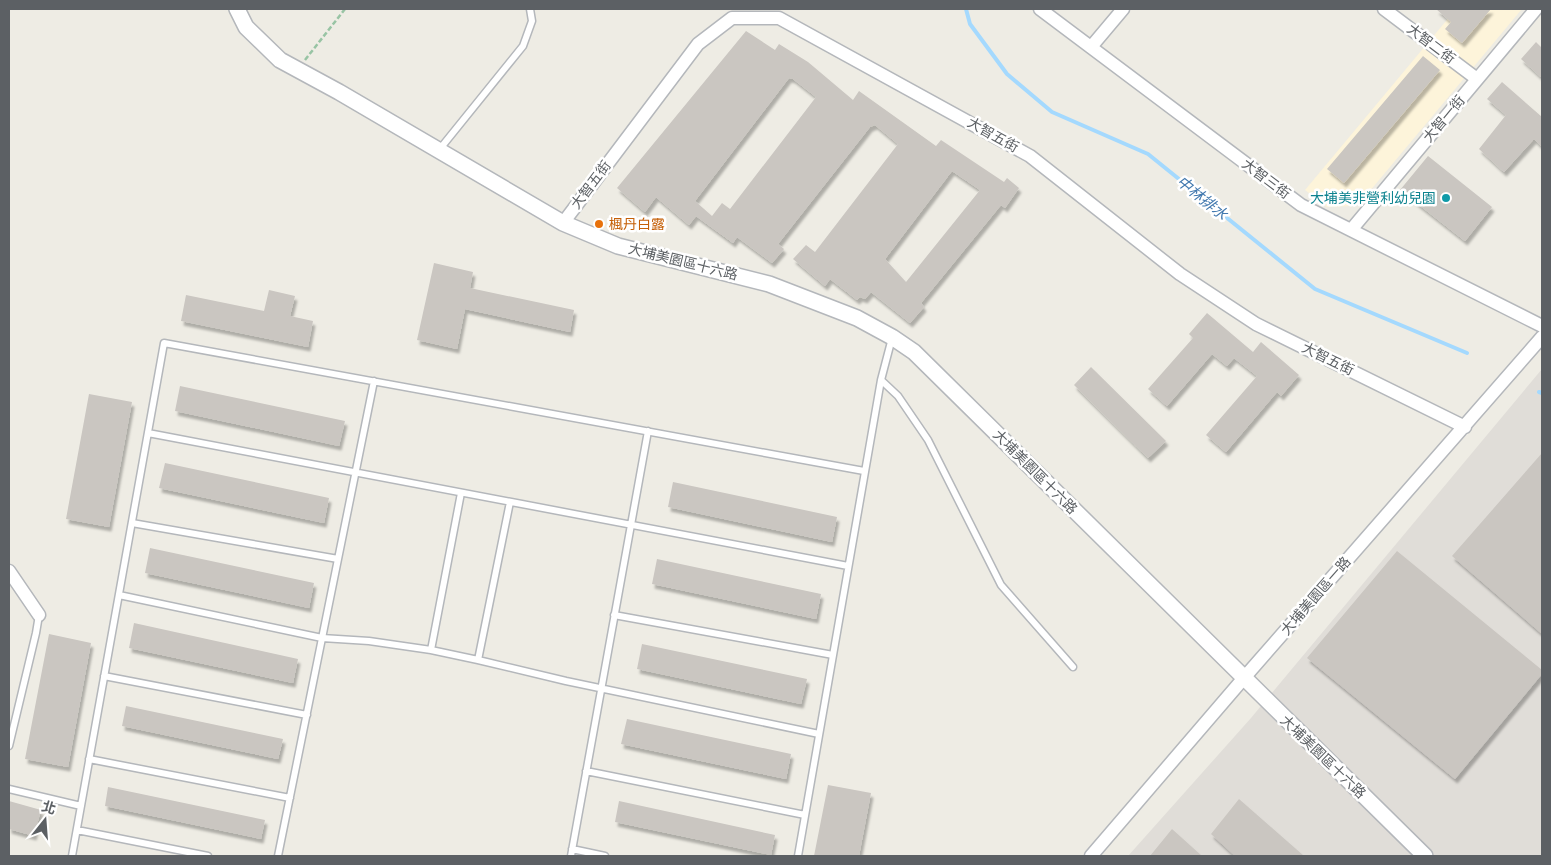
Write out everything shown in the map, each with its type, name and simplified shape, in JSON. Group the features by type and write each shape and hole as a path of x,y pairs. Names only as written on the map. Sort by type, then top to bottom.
{"street":[{"name":"大埔美園區十六路","path":"237,9 246,27 280,60 298,68 562,223 618,246 769,284 856,318 892,337 914,352 1243,679 1425,856"},
{"name":"大智三街","path":"1040,9 1301,205 1542,326"},
{"path":"1091,48 1124,9"},
{"name":"大智二街","path":"1384,9 1477,79"},
{"name":"大智一街","path":"1351,230 1536,9"},
{"name":"大智五街","path":"562,223 698,44 732,18 779,18 1030,156 1180,274 1256,324 1466,427"},
{"name":"大埔美園區一路","path":"1091,856 1243,679 1466,427 1542,337"},
{"path":"9,571 39,615"}],"lane":[{"path":"439,150 523,46 532,21 530,9"},
{"path":"798,856 864,471 881,380 892,337"},
{"path":"72,856 164,343 864,471"},
{"path":"881,380 898,396 928,440 1001,585 1073,667"},
{"path":"278,856 374,381"},
{"path":"606,856 571,853 648,431"},
{"path":"148,434 848,566"},
{"path":"431,650 461,493"},
{"path":"478,660 510,502"},
{"path":"132,523 338,559"},
{"path":"119,595 322,638 369,641 431,650 819,734"},
{"path":"9,746 39,615"},
{"path":"614,615 833,654"},
{"path":"104,676 307,715"},
{"path":"89,759 290,798"},
{"path":"586,771 805,815"},
{"path":"9,789 81,806"},
{"path":"77,830 208,856"}],"path":[{"path":"298,68 346,9"}],"shaded area":[{"path":"1456,9 1522,9 1364,198 1352,206 1327,207 1305,190"},
{"path":"1542,369 1542,856 1128,856 1251,718"}],"building":[{"path":"1436,9 1491,9 1462,43 1445,29 1451,22"},
{"path":"746,31 775,50 779,44 808,62 853,100 859,91 936,146 941,140 1004,182 1007,178 1019,188 1005,208 1001,205 921,303 924,307 910,323 871,292 865,299 860,297 857,300 830,279 825,286 793,259 806,245 815,252 898,144 875,125 870,127 778,244 784,249 772,263 737,237 733,243 696,216 689,225 656,197 645,212 617,188","holes":["789,78 816,97 730,209 722,203 712,216 695,201","952,171 980,190 906,282 885,259"]},
{"path":"1536,42 1542,48 1542,78 1521,59"},
{"path":"1423,56 1440,70 1344,183 1327,169"},
{"path":"1502,82 1542,117 1542,147 1534,139 1504,172 1479,149 1506,115 1487,99"},
{"name":"大埔美非營利幼兒園","path":"1428,156 1492,207 1465,241 1400,190"},
{"path":"434,263 473,272 470,288 574,310 570,332 465,309 457,349 417,340"},
{"path":"269,290 295,296 290,316 313,321 308,347 181,321 186,295 264,311"},
{"path":"1207,313 1253,352 1261,342 1299,375 1281,396 1277,392 1226,452 1206,435 1257,376 1234,358 1227,366 1212,354 1167,406 1148,389 1193,338 1189,334"},
{"path":"1091,367 1166,441 1148,458 1074,385"},
{"path":"180,386 345,421 339,446 175,411"},
{"path":"89,394 132,402 109,527 66,519"},
{"path":"1542,453 1542,634 1452,556"},
{"path":"165,463 329,498 324,523 159,488"},
{"path":"673,482 837,517 832,542 668,507"},
{"path":"150,548 314,583 309,608 145,573"},
{"path":"1397,551 1542,670 1542,674 1455,779 1307,658"},
{"path":"657,559 821,594 816,619 652,584"},
{"path":"134,623 298,659 293,683 129,648"},
{"path":"49,634 91,643 68,767 25,759"},
{"path":"642,644 807,679 801,704 637,669"},
{"path":"126,706 283,739 278,759 122,726"},
{"path":"627,719 791,754 786,779 621,744"},
{"path":"828,785 871,793 859,856 814,856"},
{"path":"108,787 265,820 261,839 105,806"},
{"path":"1239,799 1304,856 1235,856 1211,834"},
{"path":"9,801 41,810 34,836 9,829"},
{"path":"619,801 775,835 771,855 615,822"},
{"path":"1172,829 1202,856 1150,856"}],"waterway":[{"name":"中林排水","path":"966,9 970,24 1007,74 1052,112 1148,154 1315,289 1467,353"}],"place":[{"name":"大埔美非營利幼兒園","path":"1446,198"},
{"name":"楓丹白露","path":"599,224"}]}
